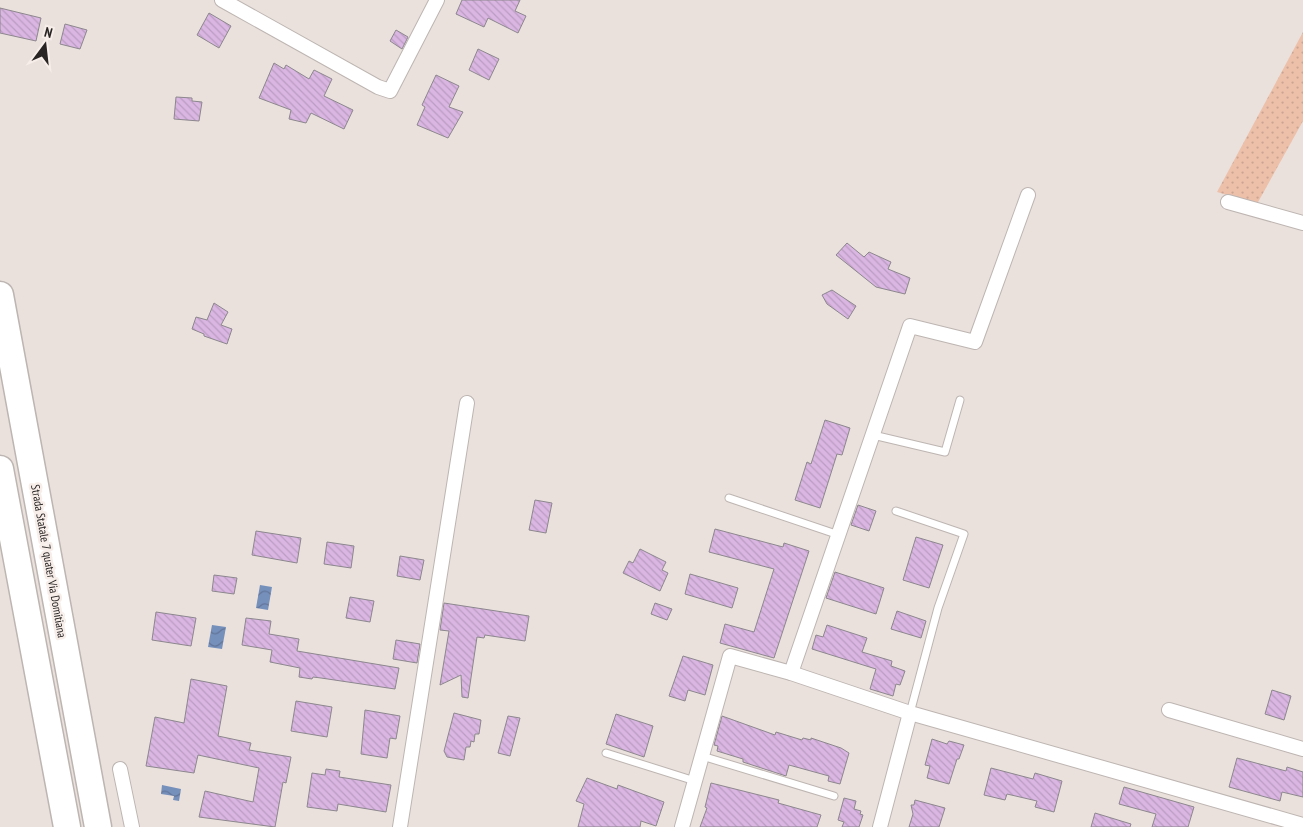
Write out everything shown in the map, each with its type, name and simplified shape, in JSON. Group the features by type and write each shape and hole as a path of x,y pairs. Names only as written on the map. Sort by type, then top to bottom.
{"highway":[{"name":"Strada Statale 7 quater Via Domitiana","path":"0,295 98,827"},
{"path":"0,469 3,502 66,827"}],"street":[{"path":"222,0 378,88 390,90 437,0"},
{"path":"791,674 910,326 975,342 1028,195"},
{"path":"1228,202 1303,223"},
{"path":"400,827 467,403"},
{"path":"682,827 730,656 910,713 1303,825"},
{"path":"1169,710 1303,749"},
{"path":"880,827 910,713"},
{"path":"120,769 132,827"}],"lane":[{"path":"873,435 945,452 960,400"},
{"path":"729,498 839,535"},
{"path":"896,511 964,534 938,608 910,713"},
{"path":"606,753 695,781"},
{"path":"702,756 834,796"}],"shaded area":[{"path":"1303,32 1303,121 1257,204 1217,192"}],"water":[{"path":"260,585 272,587 268,610 256,608"},
{"path":"212,625 226,627 222,649 208,647"},
{"path":"162,785 181,789 179,801 173,800 174,796 161,794"}],"building":[{"path":"462,0 520,0 515,11 526,16 518,33 488,18 484,27 456,14"},
{"path":"0,8 41,18 36,41 0,33"},
{"path":"209,13 231,26 219,48 197,35"},
{"path":"65,24 87,30 80,49 60,44"},
{"path":"396,30 408,37 402,49 390,41"},
{"path":"478,49 499,59 489,80 469,70"},
{"path":"274,63 284,69 286,65 309,79 314,70 332,79 324,96 353,110 344,129 311,113 306,123 289,119 291,110 259,98"},
{"path":"436,75 459,86 449,107 463,112 448,138 417,125 425,107 422,105"},
{"path":"176,97 192,98 192,101 202,102 199,121 174,119"},
{"path":"847,243 864,257 869,252 891,262 888,269 910,278 905,294 876,287 836,255"},
{"path":"832,290 856,306 848,319 827,304 822,295"},
{"path":"214,303 228,312 221,325 232,329 227,344 204,336 204,334 192,329 196,317 207,320"},
{"path":"825,420 850,428 842,455 837,454 820,508 795,500 807,462 811,464"},
{"path":"535,500 552,503 546,533 529,530"},
{"path":"858,505 876,511 869,531 851,525"},
{"path":"715,529 783,547 784,543 809,551 774,658 720,643 725,624 754,632 774,569 709,552"},
{"path":"256,531 301,538 297,563 252,555"},
{"path":"916,537 943,545 929,588 903,580"},
{"path":"327,542 354,546 351,568 324,564"},
{"path":"640,549 666,562 662,570 668,573 660,591 623,573 629,561 633,563"},
{"path":"400,556 424,560 420,580 397,576"},
{"path":"835,572 884,588 876,614 826,598"},
{"path":"690,574 738,588 732,608 685,594"},
{"path":"214,575 237,578 234,594 212,591"},
{"path":"350,597 374,601 370,622 346,618"},
{"path":"444,603 529,616 525,641 485,635 484,638 477,637 468,698 462,697 461,675 440,685 449,631 440,630"},
{"path":"655,603 672,609 667,620 651,614"},
{"path":"897,611 926,621 921,638 891,629"},
{"path":"156,612 196,618 191,646 152,640"},
{"path":"246,618 271,621 269,634 299,639 297,651 399,668 395,689 313,677 312,679 299,677 300,668 270,662 272,650 242,645"},
{"path":"827,625 867,638 862,652 892,661 891,666 905,671 900,685 896,684 893,696 870,689 876,669 812,649 816,635 823,637"},
{"path":"396,640 420,644 417,663 393,659"},
{"path":"683,656 713,665 705,695 688,690 685,701 669,696"},
{"path":"191,679 227,686 218,736 251,743 249,750 291,757 286,783 283,782 275,827 199,817 205,791 253,802 259,768 198,755 194,773 146,766 155,717 184,723"},
{"path":"1272,690 1291,696 1284,720 1265,714"},
{"path":"296,701 332,707 327,737 291,731"},
{"path":"365,710 400,716 396,739 390,738 387,758 361,754"},
{"path":"454,713 481,720 479,734 475,734 474,742 471,741 470,747 466,747 464,760 447,757 444,751"},
{"path":"616,714 653,726 644,757 606,744"},
{"path":"508,716 520,718 510,756 498,753"},
{"path":"722,716 775,735 776,732 802,740 803,738 811,740 811,738 841,748 849,753 840,784 828,781 829,776 789,765 786,776 717,751 718,746 714,745"},
{"path":"932,739 947,744 949,741 964,745 959,759 957,759 949,784 927,778 930,766 925,765"},
{"path":"1237,758 1286,771 1287,767 1303,772 1303,797 1282,792 1280,801 1229,787"},
{"path":"991,768 1033,779 1035,773 1062,781 1054,812 1035,807 1037,801 1007,794 1005,800 984,795"},
{"path":"326,769 340,771 339,777 391,785 386,812 338,804 337,811 307,807 312,773 325,775"},
{"path":"587,778 617,789 618,785 664,802 656,826 641,821 640,827 578,827 584,804 576,801"},
{"path":"711,783 779,800 778,803 821,815 817,827 700,827 707,808 705,807"},
{"path":"1124,787 1194,807 1188,827 1152,827 1156,814 1119,804"},
{"path":"844,798 856,801 854,809 861,811 860,814 863,815 859,827 842,827 844,822 838,820"},
{"path":"915,800 945,808 939,827 909,827 913,814 911,805 914,805"},
{"path":"1095,813 1131,824 1130,827 1091,827"}]}
